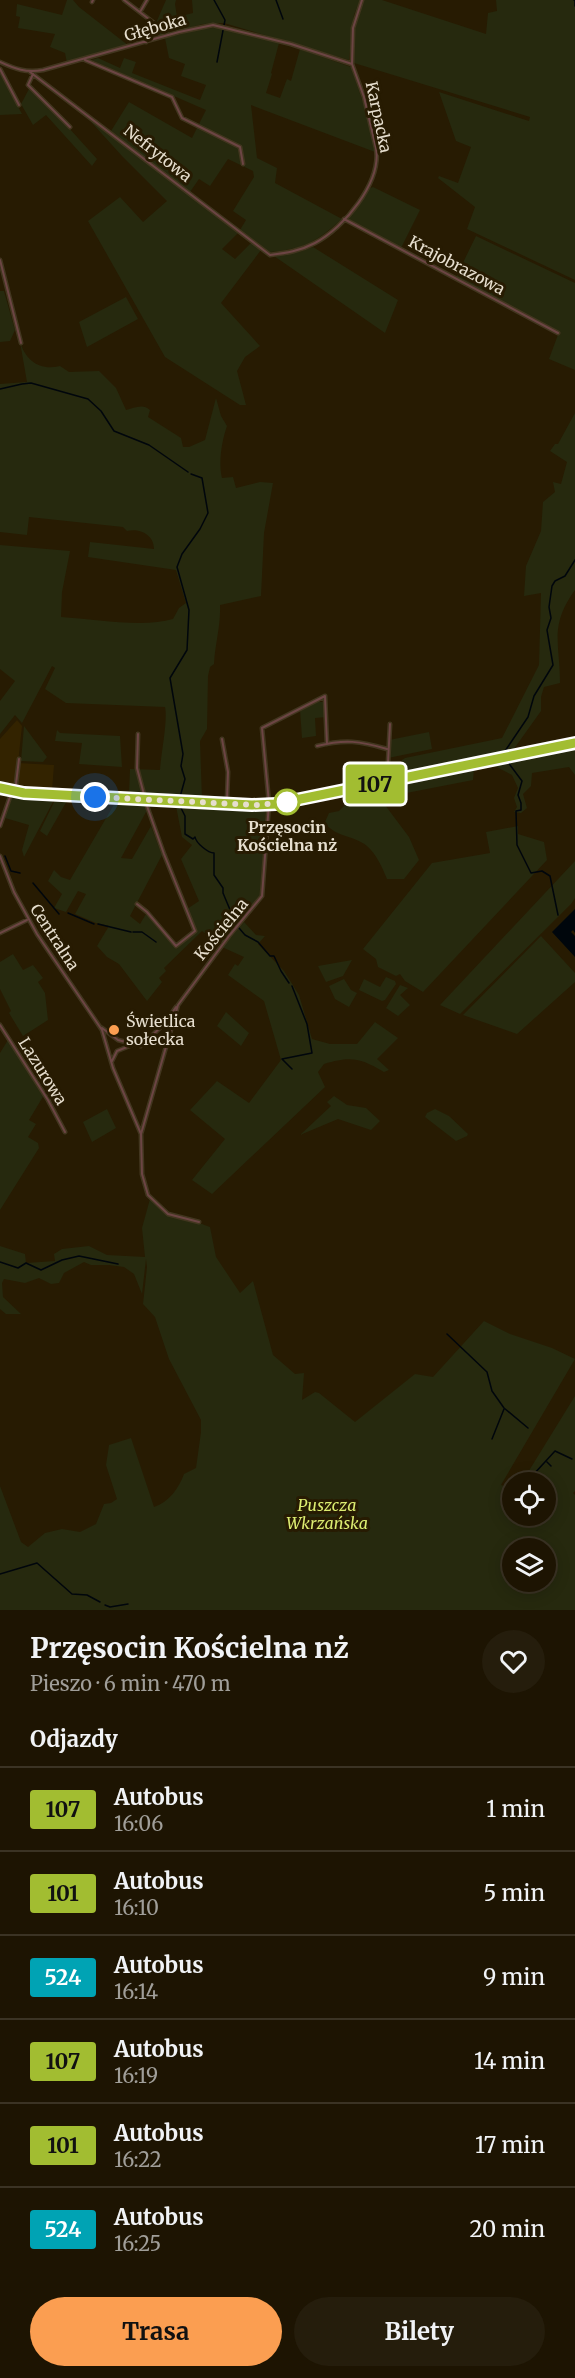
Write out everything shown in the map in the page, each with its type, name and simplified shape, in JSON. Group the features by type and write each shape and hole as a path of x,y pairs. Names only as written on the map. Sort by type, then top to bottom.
{"street":[{"path":"124,0 153,21 154,24 146,42"},
{"path":"140,12 147,0"},
{"name":"Karpacka","path":"270,255 288,253 312,245 330,233 344,219 374,175 377,156 364,97 352,64 353,28 362,0"},
{"name":"Głęboka","path":"32,73 206,26 220,26 291,44 352,64"},
{"path":"86,60 172,97 182,118 240,147 243,164"},
{"path":"0,63 32,73 28,85 69,127"},
{"path":"0,69 19,105"},
{"name":"Nefrytowa","path":"32,73 270,255"},
{"name":"Krajobrazowa","path":"344,219 558,333"},
{"path":"0,260 21,343"},
{"name":"Kościelna","path":"141,1134 178,1005 262,896 268,804 262,728 325,696 327,744"},
{"path":"387,782 390,724"},
{"path":"137,904 147,912 176,946 195,931 147,806 137,768 138,734"},
{"path":"222,738 228,772 227,803"},
{"path":"317,746 356,741 387,749"},
{"path":"0,788 13,791 147,799 268,804 575,743"},
{"path":"0,826 13,791 19,759"},
{"name":"Centralna","path":"0,856 9,881 28,919 100,1026 112,1064 141,1134 142,1174 148,1195 168,1214 199,1222"},
{"path":"0,933 28,919"},
{"path":"112,1064 117,1051 145,1043 178,1005"},
{"path":"168,1019 174,1022"},
{"name":"Lazurowa","path":"0,1024 48,1100 65,1132"},
{"name":"Centralna","path":"100,1026 118,1040 134,1045"}],"shaded area":[{"path":"17,720 22,726 18,763 54,765 52,791 12,788 0,783 0,739"},
{"path":"575,909 575,933 573,930 571,932 575,936 575,957 552,932"}],"green space":[{"path":"67,0 73,0 129,46 67,63 65,53 50,47 55,34 18,28 20,17 16,16 17,4 62,15"},
{"path":"166,0 176,0 177,17 193,13 192,0 360,0 354,15 349,60 224,23 203,24 149,39"},
{"path":"364,0 382,0 486,34 488,13 497,11 496,0 575,0 575,280 467,229 475,207 438,178 439,176 458,183 471,147 456,141 439,92 529,121 530,117 354,63 355,29"},
{"path":"222,27 279,43 266,93 280,98 287,79 291,81 300,49 351,67 365,108 375,152 251,105 257,158 277,168 275,183 342,219 309,243 292,249 270,252 240,230 246,220 233,211 254,177 253,171 228,159 210,186 199,179 190,192 111,131 129,102 192,138 206,110 91,60 98,58 120,68 124,58 136,62 132,73 200,100 206,85 181,76 185,64 169,58 165,38 202,29"},
{"path":"0,73 22,114 0,115"},
{"path":"29,89 59,117 97,159 92,166 46,115 33,125 21,104"},
{"path":"83,113 238,233 222,249 235,259 250,244 261,250 221,303 260,346 245,357 237,371 246,405 240,405 165,357 88,221 120,197 143,222 167,201"},
{"path":"373,187 420,210 401,248 347,220 368,189"},
{"path":"476,236 575,283 575,370 549,359 559,332 456,277"},
{"path":"313,247 398,300 385,333 274,256"},
{"path":"0,291 4,291 15,330 10,341 0,342"},
{"path":"126,297 138,319 87,347 79,322"},
{"path":"20,342 30,359 40,366 60,366 69,372 99,371 116,388 126,410 138,407 147,408 150,410 148,417 181,438 183,447 189,447 205,440 216,398 221,416 227,426 221,452 222,478 233,477 236,488 260,482 273,483 264,533 261,596 220,605 214,664 210,667 208,676 207,729 200,741 202,799 180,795 129,794 130,769 160,770 165,707 66,703 45,689 55,668 52,666 22,723 15,715 0,734 0,701 15,681 0,669 0,545 70,551 62,592 61,617 133,623 161,622 173,619 179,608 186,603 176,570 88,557 90,542 154,549 149,536 141,532 127,531 123,527 29,517 27,535 0,532 0,384 27,382"},
{"path":"575,413 575,590 567,603 559,625 560,683 544,687 541,711 511,753 501,752 459,765 401,775 402,760 405,758 502,738 539,665 541,593 524,596 526,566 541,531 543,502 555,492 553,482 561,484 567,462 550,451 555,444 558,444"},
{"path":"318,702 326,702 327,717 315,718 316,736 302,738 300,710"},
{"path":"24,726 47,757 43,762 21,761"},
{"path":"57,730 60,733 120,736 122,767 79,764 82,743 55,741"},
{"path":"429,732 432,749 388,758 389,740"},
{"path":"575,746 575,775 569,767 532,773 531,786 523,794 527,808 521,813 514,812 517,807 514,798 518,788 512,775 493,765"},
{"path":"474,769 473,780 386,797 382,801 409,837 419,860 404,879 387,879 376,857 367,846 333,831 325,822 329,813 339,811 347,803 342,794"},
{"path":"15,795 55,798 24,857 22,850 29,825 5,818 12,797"},
{"path":"56,798 68,799 47,836 40,831"},
{"path":"116,801 146,803 146,812 121,858 132,859 151,826 162,855 130,916 140,924 146,914 176,949 197,931 187,909 199,901 181,859 192,845 182,837 176,806 266,808 260,895 220,945 202,931 164,968 166,971 159,978 162,982 147,1001 119,964 107,957 97,946 109,926 75,914 86,894 78,891 66,912 54,908 62,894 48,881 54,870 61,877 70,880"},
{"path":"518,826 518,834 544,842 547,860 423,992 405,981 400,974 396,976 378,967 376,959 363,949 432,863 490,853 486,832"},
{"path":"575,861 575,898 571,904 460,1014 440,1005"},
{"path":"244,922 256,935 265,936 258,944 284,971 299,995 312,1039 330,1044 357,1044 375,1022 398,1038 377,1059 389,1070 384,1072 362,1061 349,1059 324,1064 318,1072 325,1087 212,1194 192,1180 225,1139 190,1110 217,1081 249,1103 281,1060 264,1001 228,975 235,964 238,966 244,957 222,947"},
{"path":"541,936 575,973 575,982 517,1034 463,1015"},
{"path":"13,954 23,970 33,965 43,978 38,982 45,993 48,1020 23,1036 9,1013 11,1011 0,989 0,962"},
{"path":"352,960 343,976 326,982 318,966"},
{"path":"386,977 395,981 396,984 385,1000 382,1001 359,990 364,979 380,987"},
{"path":"344,979 351,990 357,993 349,1007 335,999 329,986"},
{"path":"400,985 408,988 400,995 410,1005 398,1016 386,1008"},
{"path":"226,1012 249,1033 241,1046 217,1026"},
{"path":"8,1040 44,1095 29,1120 36,1124 28,1137 38,1143 39,1148 0,1210 0,1053"},
{"path":"334,1096 347,1105 366,1108 380,1121 371,1130 338,1119 300,1135 331,1106 327,1102"},
{"path":"107,1109 116,1128 92,1142 83,1122"},
{"path":"435,1109 449,1116 468,1134 467,1136 456,1141 425,1117 427,1113"},
{"name":"Puszcza Wkrzańska","path":"150,1199 165,1212 210,1227 216,1257 240,1293 253,1281 273,1355 295,1374 304,1373 302,1400 315,1392 319,1393 355,1422 415,1374 433,1377 484,1321 510,1334 552,1348 575,1359 509,1472 502,1472 501,1485 502,1526 556,1526 556,1472 528,1472 575,1396 575,1491 573,1493 575,1495 575,1610 0,1610 0,1486 21,1542 28,1547 45,1533 62,1529 80,1532 96,1524 104,1504 117,1499 106,1465 109,1445 131,1438 154,1507 173,1494 184,1474 196,1468 201,1420 169,1359 155,1317 143,1304 146,1259 142,1294 134,1274 124,1267 91,1265 84,1262 64,1273 59,1283 51,1284 39,1278 25,1283 4,1279 3,1297 21,1314 6,1314 0,1309 0,1246 25,1254 26,1263 55,1261 54,1254 62,1249 89,1246 107,1255 145,1257 142,1228"}],"waterway":[{"path":"214,0 225,20 217,62"},
{"path":"276,0 283,19"},
{"path":"0,389 31,383 88,399 101,411 114,431 149,445 188,472"},
{"path":"180,797 185,779 181,766 183,754 170,678 187,650 189,610 177,567 182,554 200,529 208,513 202,478 191,474"},
{"path":"503,754 528,717 534,696 553,665 547,630 551,618 549,607 552,586 555,581 565,576 575,560"},
{"path":"507,761 522,781 518,795 521,810 516,811 517,845 531,873 542,871 550,876 558,915"},
{"path":"179,804 185,816 185,834 193,839 195,837 203,847 214,853 214,875 223,888 236,924"},
{"path":"5,856 11,871 20,873"},
{"path":"33,883 59,914"},
{"path":"68,913 94,924"},
{"path":"98,924 131,932"},
{"path":"239,928 245,935 258,942 270,956 274,956 289,983"},
{"path":"133,932 142,932 156,942"},
{"path":"292,986 307,1024 312,1053 282,1059 292,1069"},
{"path":"0,1262 18,1268 26,1263 41,1270 62,1260 79,1256 118,1264"},
{"path":"447,1334 487,1372 492,1391 504,1408 528,1428"},
{"path":"492,1439 504,1409"},
{"path":"536,1472 555,1451 572,1459"},
{"path":"547,1462 551,1466"},
{"path":"0,1574 37,1563 72,1594 87,1595 100,1602"},
{"path":"105,1605 110,1607 128,1604"}],"bus line":[{"name":"107","path":"0,788 24,793 252,805 270,804 575,743"}],"place":[{"name":"Przęsocin Kościelna nż","path":"287,802"},
{"name":"Świetlica sołecka","path":"114,1030"}],"route":[{"path":"95,797 256,805 287,802"}]}
